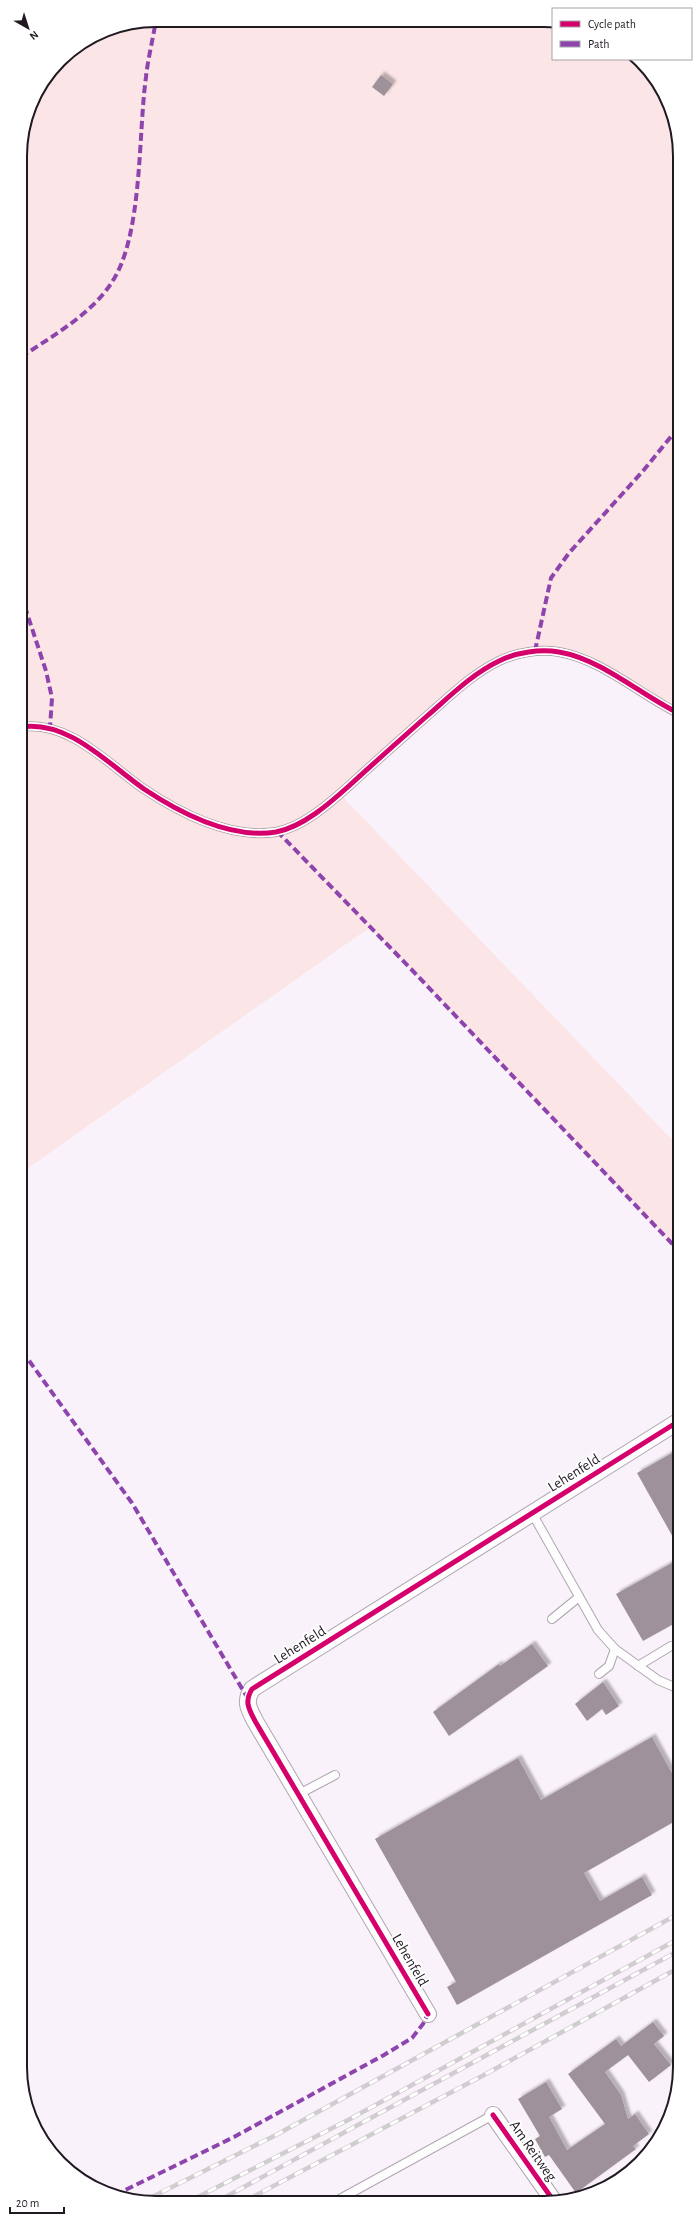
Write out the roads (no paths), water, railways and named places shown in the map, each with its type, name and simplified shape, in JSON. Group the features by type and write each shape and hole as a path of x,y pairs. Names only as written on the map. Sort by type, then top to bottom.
{"street":[{"name":"Lehenfeld","path":"428,2014 247,1706 247,1697 252,1689 673,1425"},
{"name":"Am Reitweg","path":"493,2115 550,2196"}],"lane":[{"path":"27,727 50,727 90,750 145,790 176,808 207,822 247,833 277,832 311,817 340,794 467,681 500,660 535,651 560,652 583,660 610,673 673,710"},
{"path":"532,1513 598,1630 615,1649 658,1680 673,1686"},
{"path":"552,1619 579,1597"},
{"path":"638,1666 671,1646"},
{"path":"599,1674 609,1666 615,1649"},
{"path":"299,1794 334,1775"},
{"name":"Am Reitweg","path":"345,2196 493,2115"}],"railway":[{"path":"154,2196 276,2135 673,1917"},
{"path":"200,2196 350,2119 673,1942"},
{"path":"227,2196 673,1954"},
{"path":"255,2196 484,2075 673,1971"}]}
